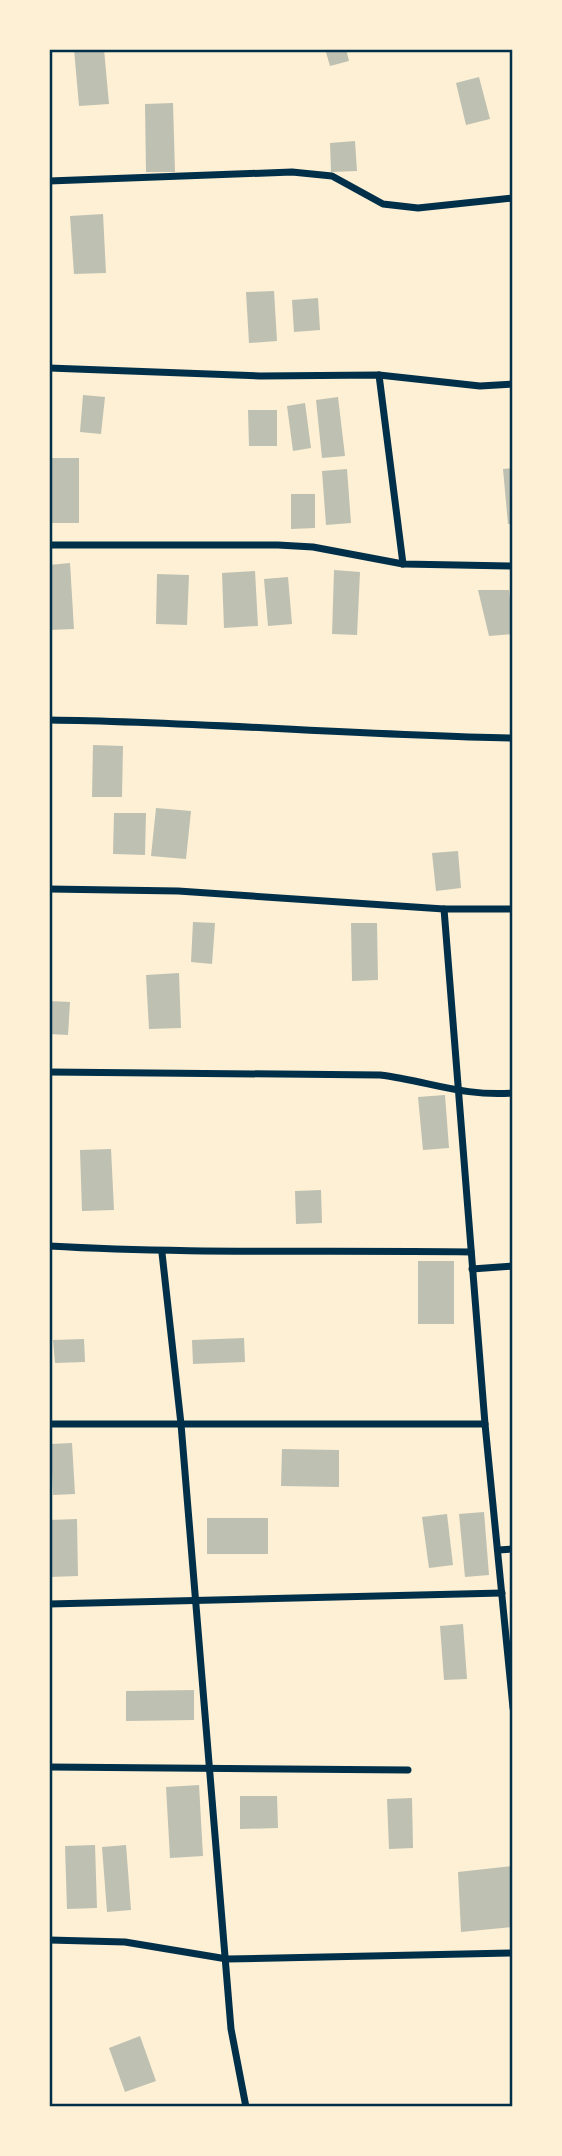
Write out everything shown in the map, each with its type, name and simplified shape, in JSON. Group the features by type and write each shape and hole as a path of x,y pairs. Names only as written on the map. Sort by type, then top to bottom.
{"street":[{"path":"49,181 292,172 332,176 383,204 418,208 513,198"},
{"path":"49,368 260,376 379,375 480,386 513,384"},
{"path":"379,375 403,564"},
{"path":"49,545 132,543 301,546 403,564 513,566"},
{"path":"49,720 513,738"},
{"path":"49,889 177,891 444,909 513,909"},
{"path":"444,909 485,1424 513,1708"},
{"path":"49,1072 380,1075 422,1080 459,1093 482,1096 513,1093"},
{"path":"49,1246 162,1252 286,1249 471,1252"},
{"path":"162,1252 181,1424 231,2029 246,2107"},
{"path":"472,1269 513,1266"},
{"path":"49,1424 485,1424"},
{"path":"498,1550 513,1549"},
{"path":"49,1604 502,1593"},
{"path":"49,1767 408,1770"},
{"path":"49,1940 125,1942 227,1959 513,1953"}],"building":[{"path":"74,49 104,49 109,104 79,106"},
{"path":"325,49 346,49 349,61 330,66"},
{"path":"479,77 490,119 466,125 456,83"},
{"path":"173,103 175,172 146,172 145,104"},
{"path":"355,141 357,171 331,172 330,143"},
{"path":"103,214 106,273 74,274 70,216"},
{"path":"274,291 277,341 249,343 246,292"},
{"path":"318,298 320,330 294,332 292,300"},
{"path":"83,395 105,397 101,434 80,432"},
{"path":"338,397 345,456 322,458 316,400"},
{"path":"305,403 311,448 293,451 287,406"},
{"path":"248,410 277,410 277,446 249,446"},
{"path":"51,458 79,458 79,523 51,523"},
{"path":"513,468 513,524 508,524 503,469"},
{"path":"347,469 351,523 326,525 322,471"},
{"path":"291,494 315,494 315,528 291,529"},
{"path":"70,563 74,629 49,630 49,565"},
{"path":"334,570 360,572 357,635 332,634"},
{"path":"255,571 258,626 224,628 222,573"},
{"path":"157,574 189,575 187,625 156,624"},
{"path":"288,577 292,624 268,626 264,579"},
{"path":"478,590 509,590 513,634 489,636"},
{"path":"93,745 123,746 122,797 92,797"},
{"path":"156,808 191,811 186,859 151,856"},
{"path":"114,813 146,813 145,855 113,854"},
{"path":"458,851 461,888 436,891 432,853"},
{"path":"193,922 215,923 212,964 191,962"},
{"path":"351,923 377,923 378,980 352,981"},
{"path":"179,973 181,1028 149,1029 146,975"},
{"path":"49,1001 70,1002 68,1035 49,1034"},
{"path":"445,1095 449,1148 423,1150 418,1097"},
{"path":"111,1149 114,1210 82,1211 80,1150"},
{"path":"321,1190 322,1223 296,1224 295,1191"},
{"path":"418,1261 454,1261 454,1324 418,1324"},
{"path":"244,1338 245,1362 193,1364 192,1340"},
{"path":"84,1339 85,1362 55,1363 53,1340"},
{"path":"72,1443 75,1494 53,1495 51,1444"},
{"path":"282,1449 339,1450 339,1487 281,1486"},
{"path":"484,1512 489,1575 465,1577 459,1514"},
{"path":"447,1514 453,1565 429,1568 422,1517"},
{"path":"207,1518 268,1518 268,1554 207,1554"},
{"path":"77,1519 78,1576 49,1577 49,1520"},
{"path":"463,1624 467,1679 444,1680 440,1626"},
{"path":"194,1690 194,1720 126,1721 126,1691"},
{"path":"199,1785 203,1856 170,1858 166,1787"},
{"path":"240,1796 277,1796 278,1828 240,1829"},
{"path":"412,1798 413,1848 389,1849 387,1799"},
{"path":"95,1845 97,1908 67,1909 65,1846"},
{"path":"126,1845 131,1910 107,1912 102,1847"},
{"path":"513,1866 513,1927 461,1932 458,1872"},
{"path":"140,2036 156,2081 125,2092 109,2048"}]}
